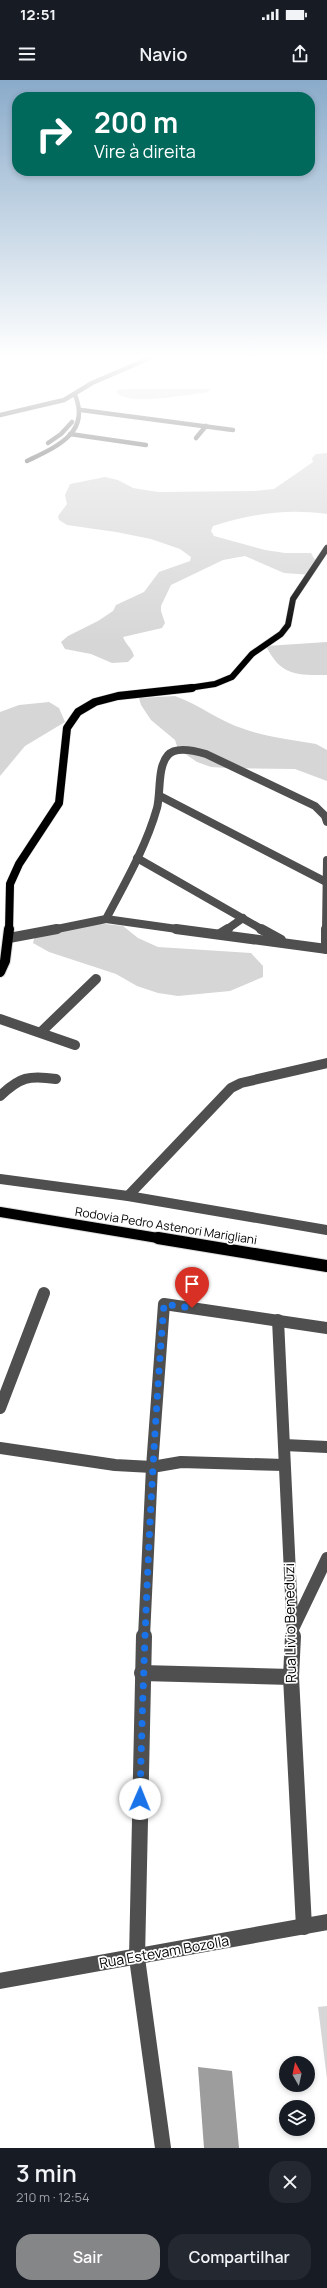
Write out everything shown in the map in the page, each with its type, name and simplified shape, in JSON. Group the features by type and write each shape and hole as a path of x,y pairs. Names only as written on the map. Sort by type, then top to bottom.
{"main road":[{"path":"0,972 5,961 9,938 10,884 18,864 53,815 59,803 67,728 70,721 81,710 108,698 205,684 232,676 252,654 284,631 288,624 291,604 327,548"},
{"name":"Rodovia Pedro Astenori Marigliani","path":"0,1212 327,1266"}],"street":[{"path":"27,461 47,452"},
{"path":"106,919 137,858 160,796 164,760 167,754 180,750 193,750 206,754 315,806 325,816 327,822"},
{"path":"160,796 326,882"},
{"path":"137,858 286,943"},
{"path":"9,938 106,919 327,949 327,860"},
{"path":"220,934 243,918"},
{"path":"41,1032 96,979"},
{"path":"0,1019 75,1045"},
{"path":"128,1196 231,1088 241,1083 327,1063"},
{"path":"0,1096 16,1080 27,1076 56,1079"},
{"path":"0,1179 128,1196 327,1230"},
{"path":"0,1408 44,1293"},
{"path":"163,2148 136,1958 142,1673 152,1468 164,1304 327,1328"},
{"name":"Rua Livio Beneduzi","path":"278,1320 293,1629 291,1677 304,1927"},
{"path":"284,1445 327,1447"},
{"path":"0,1448 94,1462 152,1468 181,1462 284,1465"},
{"path":"293,1629 327,1558"},
{"path":"142,1673 291,1677"},
{"name":"Rua Estevam Bozolla","path":"0,1981 136,1958 327,1922"}],"shaded area":[{"path":"327,453 327,514 312,512 283,512 255,515 213,526 211,531 214,536 265,550 285,553 311,553 318,565 312,575 284,573 245,556 223,560 171,585 161,606 165,623 162,628 123,637 134,656 128,662 112,663 91,654 65,649 61,642 68,636 98,621 113,611 116,605 144,592 159,572 190,561 191,557 180,549 151,539 67,525 59,520 58,516 67,504 65,495 70,484 105,477 118,480 133,488 158,492 254,491 274,489 313,462 312,458 316,454"},
{"path":"327,642 327,675 306,675 290,672 278,663 266,646"},
{"path":"175,696 235,726 271,736 316,744 327,750 327,781 295,769 211,767 197,762 178,749 175,740 151,720 141,705 139,698"},
{"path":"49,702 59,708 65,722 25,746 0,776 0,712 19,705"},
{"path":"106,924 123,926 138,938 158,947 251,953 263,966 263,977 230,991 178,996 158,993 137,986 116,974 49,952 33,943 36,932 74,925"},
{"path":"327,2006 327,2079 318,2007"},
{"path":"198,2067 232,2071 239,2148 204,2148"}],"route":[{"path":"140,1799 142,1673 151,1483 164,1304 192,1308"}]}
